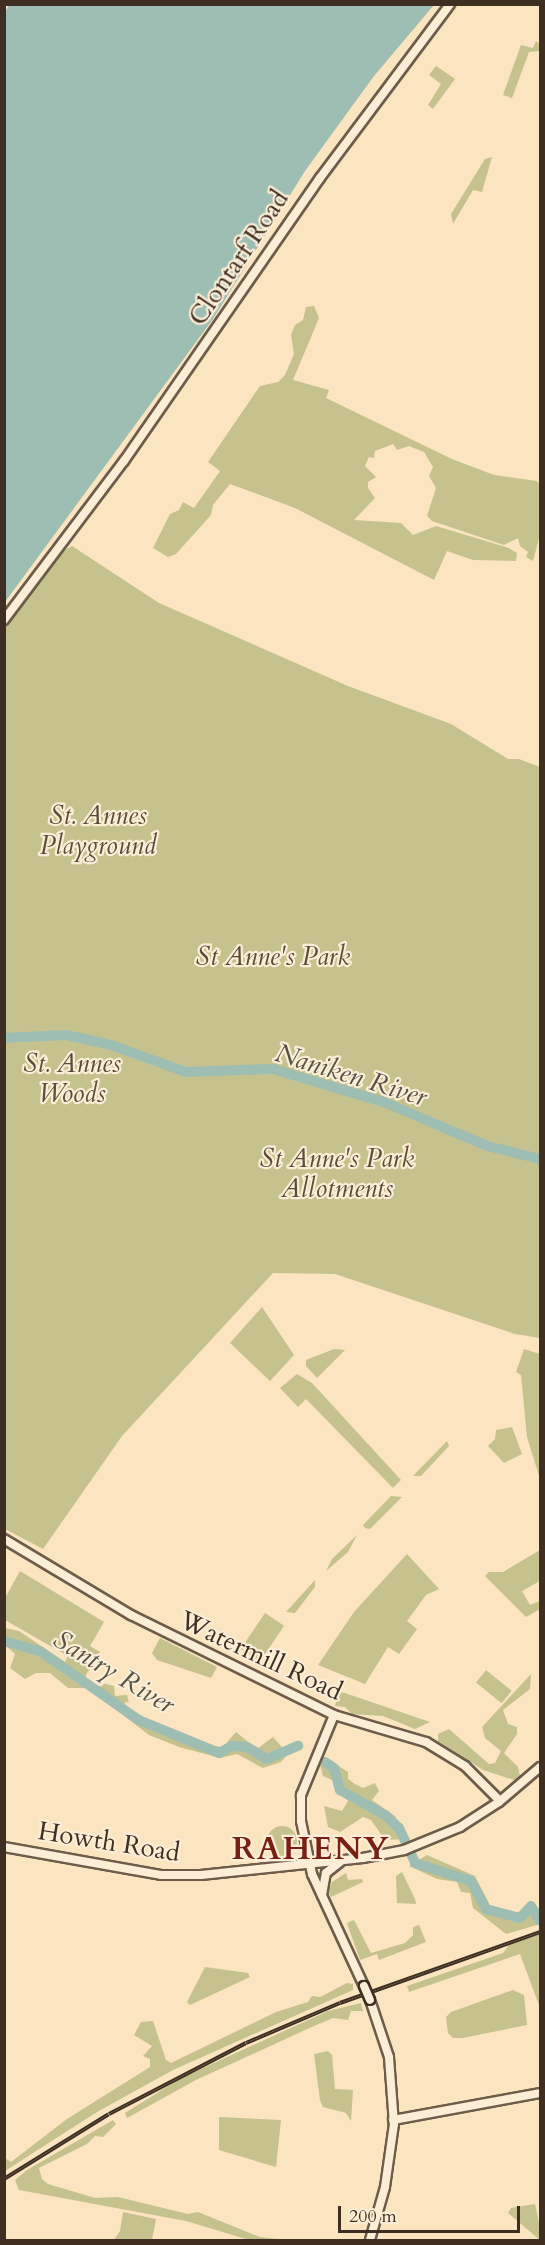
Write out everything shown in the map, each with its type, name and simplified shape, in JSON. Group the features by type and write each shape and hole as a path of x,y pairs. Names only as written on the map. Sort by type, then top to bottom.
{"main road":[{"name":"Clontarf Road","path":"4,620 124,461 320,178 450,4"},
{"name":"Watermill Road","path":"4,1539 131,1615 334,1715"},
{"path":"334,1715 300,1797 309,1863 322,1898 370,2000 388,2057 393,2120 385,2187 370,2241"},
{"name":"Howth Road","path":"4,1847 160,1875 201,1875 350,1860 409,1848 460,1827 500,1801 540,1767"},
{"path":"322,1898 326,1873 350,1860"}],"street":[{"name":"Watermill Road","path":"334,1715 396,1731 433,1745 465,1766 500,1801"},
{"path":"393,2120 540,2093"}],"green space":[{"path":"536,41 540,44 540,51 529,52 512,98 503,95 521,45 533,48"},
{"path":"436,66 455,79 433,109 428,105 441,84 429,75"},
{"path":"492,157 482,192 473,190 453,224 451,214 485,159"},
{"path":"314,306 319,318 293,380 329,390 326,398 452,459 494,475 537,481 540,484 540,535 533,561 526,557 528,552 520,546 518,538 504,545 432,521 427,516 436,488 429,476 433,467 424,452 409,446 397,450 393,444 375,451 374,458 369,457 365,466 376,477 368,482 368,488 375,498 354,520 401,523 413,535 436,526 509,548 517,553 516,561 473,560 447,551 434,580 295,508 230,484 213,505 211,515 176,554 168,557 153,548 170,514 179,510 183,502 194,508 220,471 208,462 260,386 278,382 285,375 294,354 291,335 295,325 303,320 306,307"},
{"name":"St Anne's Park","path":"72,546 159,603 348,686 451,724 508,759 519,759 540,767 540,1338 515,1334 335,1274 273,1273 122,1436 43,1549 5,1529 5,626 61,552"},
{"path":"262,1307 294,1355 270,1381 230,1343"},
{"path":"334,1349 345,1350 317,1378 306,1366 306,1360"},
{"path":"524,1349 540,1354 540,1479 527,1437 521,1375 516,1372"},
{"path":"297,1374 312,1383 401,1480 393,1488 306,1399 298,1407 280,1388"},
{"path":"512,1427 522,1454 504,1463 488,1446 495,1439 496,1430"},
{"path":"447,1441 449,1446 421,1476 413,1476"},
{"path":"391,1496 402,1497 370,1529 365,1528 363,1525"},
{"path":"357,1535 348,1552 326,1571 332,1559"},
{"path":"540,1550 540,1581 522,1591 530,1605 540,1601 540,1609 526,1617 485,1576 489,1572 503,1572"},
{"path":"407,1554 439,1589 426,1595 407,1621 417,1629 399,1654 388,1647 365,1684 318,1665 354,1612"},
{"path":"20,1571 104,1622 90,1646 100,1652 86,1675 85,1688 68,1688 50,1673 36,1673 25,1679 10,1668 15,1654 5,1645 5,1628 19,1631 65,1662 68,1656 5,1620 5,1598"},
{"path":"315,1580 315,1587 295,1613 286,1612"},
{"path":"265,1613 284,1626 260,1662 241,1649"},
{"path":"160,1638 217,1667 211,1678 157,1660 152,1653"},
{"path":"486,1670 512,1691 502,1703 476,1682"},
{"path":"531,1674 530,1689 503,1710 508,1724 517,1727 517,1734 504,1753 518,1767 520,1776 514,1780 483,1770 438,1741 438,1734 449,1729 489,1764 495,1763 501,1751 485,1738 482,1727"},
{"path":"102,1683 114,1686 115,1696 127,1695 129,1703 125,1702 125,1707 165,1730 212,1746 223,1747 236,1732 257,1749 273,1737 288,1754 281,1762 263,1768 237,1754 220,1758 179,1747 149,1735 98,1696 97,1689"},
{"path":"339,1692 430,1722 415,1729 383,1716 352,1714 345,1707 335,1706"},
{"path":"325,1757 348,1772 348,1779 355,1784 363,1788 375,1783 379,1791 372,1800 395,1816 407,1839 385,1840 371,1820 363,1817 340,1832 328,1827 324,1806 342,1811 348,1801 332,1780 323,1776 320,1765"},
{"path":"282,1826 293,1830 297,1841 293,1852 282,1856 271,1852 267,1841 271,1830"},
{"path":"427,1855 475,1876 494,1913 513,1918 533,1904 540,1909 540,1924 506,1934 473,1908 470,1893 461,1892 457,1882 437,1879 409,1866"},
{"path":"402,1872 416,1904 397,1903 396,1876"},
{"path":"346,1873 348,1880 362,1879 363,1882 331,1897 328,1891 332,1882"},
{"path":"354,1920 371,1953 405,1943 413,1935 413,1927 419,1925 426,1942 379,1960 377,1954 360,1960 347,1923"},
{"path":"540,1934 540,2008 520,1954 409,1992 407,1986 503,1953 509,1945"},
{"path":"205,1967 248,1973 250,1977 190,2005 187,2002"},
{"path":"347,1983 353,1984 353,1990 173,2070 97,2112 5,2171 5,2158 11,2162 67,2119 150,2067 150,2059 143,2056 152,2046 134,2035 141,2022 153,2021 166,2060 171,2063 276,2012 308,2002 312,1996 320,1997"},
{"path":"513,1990 524,1995 527,2025 463,2038 453,2038 448,2033 446,2017 451,2012"},
{"path":"361,2003 363,2011 351,2011 348,2020 333,2018 314,2026 196,2080 127,2118 125,2113 181,2078 328,2011"},
{"path":"328,2051 332,2055 335,2089 353,2090 351,2121 346,2113 323,2107 320,2100 314,2054"},
{"path":"219,2117 281,2120 276,2167 219,2150"},
{"path":"113,2120 116,2124 103,2137 95,2136 87,2144 39,2168 42,2179 48,2184 95,2198 118,2197 188,2214 198,2212 260,2237 285,2240 249,2240 186,2221 19,2190 15,2180 27,2170"},
{"path":"535,2204 540,2240 508,2213 511,2208"},
{"path":"123,2212 156,2219 152,2240 114,2240 120,2231"}],"water":[{"path":"9,5 434,5 374,76 305,171 213,319 5,602 4,14"}],"waterway":[{"name":"Naniken River","path":"4,1038 66,1035 111,1045 186,1072 273,1069 384,1102 487,1146 540,1159"},
{"name":"Santry River","path":"4,1641 40,1651 139,1720 219,1753 232,1746 247,1747 267,1759 298,1746"},
{"name":"Santry River","path":"325,1762 334,1768 340,1790 385,1815 399,1828 415,1863 471,1881 486,1909 520,1918 531,1906 540,1921"}],"railway":[{"path":"4,2179 109,2114 246,2043 340,2003 540,1932"}],"district":[{"name":"RAHENY","path":"311,1849"}],"park label":[{"name":"St. Annes Playground","path":"98,831"},
{"name":"St. Annes Woods","path":"72,1079"},
{"name":"St Anne's Park Allotments","path":"337,1174"}]}
